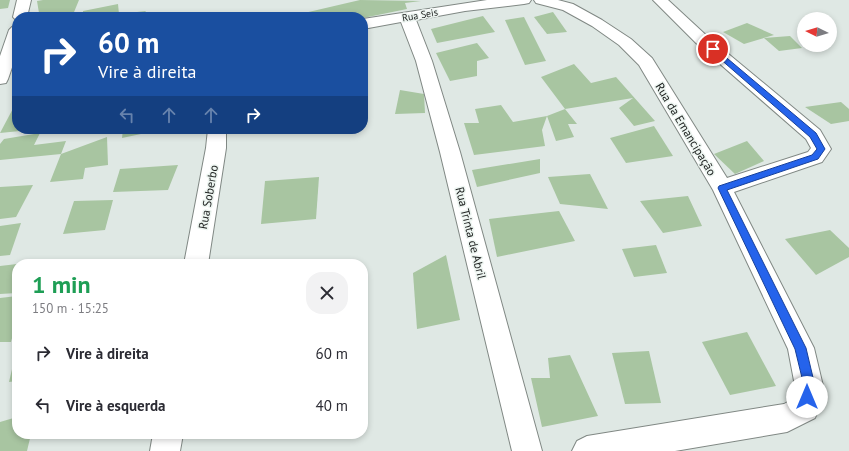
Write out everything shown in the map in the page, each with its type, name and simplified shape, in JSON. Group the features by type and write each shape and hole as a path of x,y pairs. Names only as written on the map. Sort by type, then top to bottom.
{"street":[{"path":"21,12 24,0"},
{"name":"Rua Seis","path":"368,23 465,7 524,0"},
{"name":"Rua da Emancipação","path":"541,0 568,7 597,23 624,42 646,62 722,188 801,348 809,386 805,408 787,418 587,451"},
{"path":"660,0 702,40 813,135 821,149 815,157 722,188"},
{"name":"Rua Trinta de Abril","path":"408,17 424,61 450,152 527,451"},
{"path":"0,35 12,32"},
{"path":"0,79 12,45"},
{"name":"Rua Soberbo","path":"197,259 216,148 217,134"},
{"path":"165,451 167,439"}],"building":[{"path":"0,0 10,0 8,8 0,9"},
{"path":"79,0 74,12 39,12 37,1"},
{"path":"360,0 421,1 405,3 407,9 368,17 368,12 308,12"},
{"path":"118,4 119,12 83,12"},
{"path":"553,12 567,32 547,34 534,17"},
{"path":"483,16 495,32 437,43 431,29"},
{"path":"524,17 546,61 525,65 505,20"},
{"path":"747,23 774,35 744,44 723,32"},
{"path":"790,36 797,43 797,49 779,51 764,38"},
{"path":"477,43 489,58 477,61 477,76 450,81 436,53"},
{"path":"574,64 591,83 616,77 655,121 634,126 619,108 633,98 565,109 541,77"},
{"path":"400,90 424,94 425,113 395,114"},
{"path":"841,102 849,109 849,121 831,124 805,107"},
{"path":"501,105 513,122 547,116 542,130 545,146 474,155 464,123 479,123 475,109"},
{"path":"565,109 577,124 568,124 574,137 556,141 547,116"},
{"path":"12,110 12,132 0,133"},
{"path":"654,126 673,156 626,163 610,138"},
{"path":"40,134 34,145 66,141 61,154 0,160 0,144 4,139"},
{"path":"122,134 141,134 122,138"},
{"path":"107,137 108,165 85,168 83,179 50,182 61,154"},
{"path":"747,141 764,161 735,174 714,154"},
{"path":"540,159 540,173 477,187 472,170"},
{"path":"178,165 168,190 113,192 120,169"},
{"path":"590,174 608,209 560,204 548,177"},
{"path":"319,177 316,219 261,224 265,181"},
{"path":"33,185 16,217 0,219 0,187"},
{"path":"688,196 702,226 663,233 640,201"},
{"path":"113,200 105,230 63,234 74,201"},
{"path":"559,211 575,241 497,257 489,219"},
{"path":"21,223 10,255 0,256 0,226"},
{"path":"830,230 849,248 849,257 816,275 785,239"},
{"path":"656,245 667,273 634,277 622,249"},
{"path":"446,255 460,320 417,329 413,273"},
{"path":"12,265 12,293 0,294 0,266"},
{"path":"12,297 11,342 0,342 0,298"},
{"path":"747,332 776,386 730,395 702,342"},
{"path":"649,351 661,403 625,404 612,353"},
{"path":"570,355 598,416 542,427 531,378 550,378 548,358"},
{"path":"12,369 12,382 9,382"},
{"path":"12,418 12,439 30,439 27,451 0,451 0,422"}],"route":[{"path":"713,49 813,135 821,149 815,157 722,188 801,348 809,386 807,397"}]}
